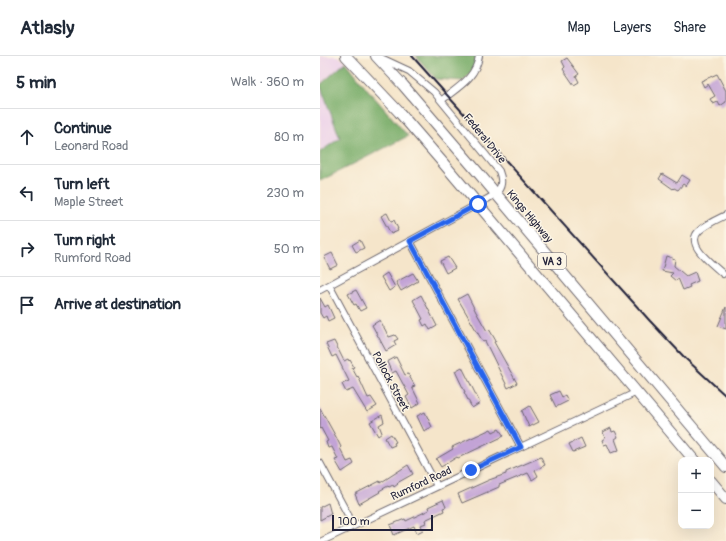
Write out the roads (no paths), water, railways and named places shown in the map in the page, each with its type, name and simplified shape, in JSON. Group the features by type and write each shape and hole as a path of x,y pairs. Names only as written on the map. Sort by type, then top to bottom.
{"highway":[{"name":"VA 3","path":"346,56 399,112 691,457"},
{"name":"Kings Highway","path":"377,56 496,194 726,467"},
{"path":"714,484 726,498"}],"street":[{"name":"Federal Drive","path":"377,56 409,71 442,100 499,171 502,182 499,191 496,194"},
{"path":"442,100 470,78 478,65 479,56"},
{"path":"320,290 496,194"},
{"path":"724,274 699,251 695,238 700,230 726,215"},
{"path":"410,241 521,447"},
{"name":"Pollock Street","path":"329,285 437,486"},
{"name":"Rumford Road","path":"322,541 637,392"},
{"path":"320,463 354,526"}],"railway":[{"path":"412,56 650,321 686,359 726,396"}]}
